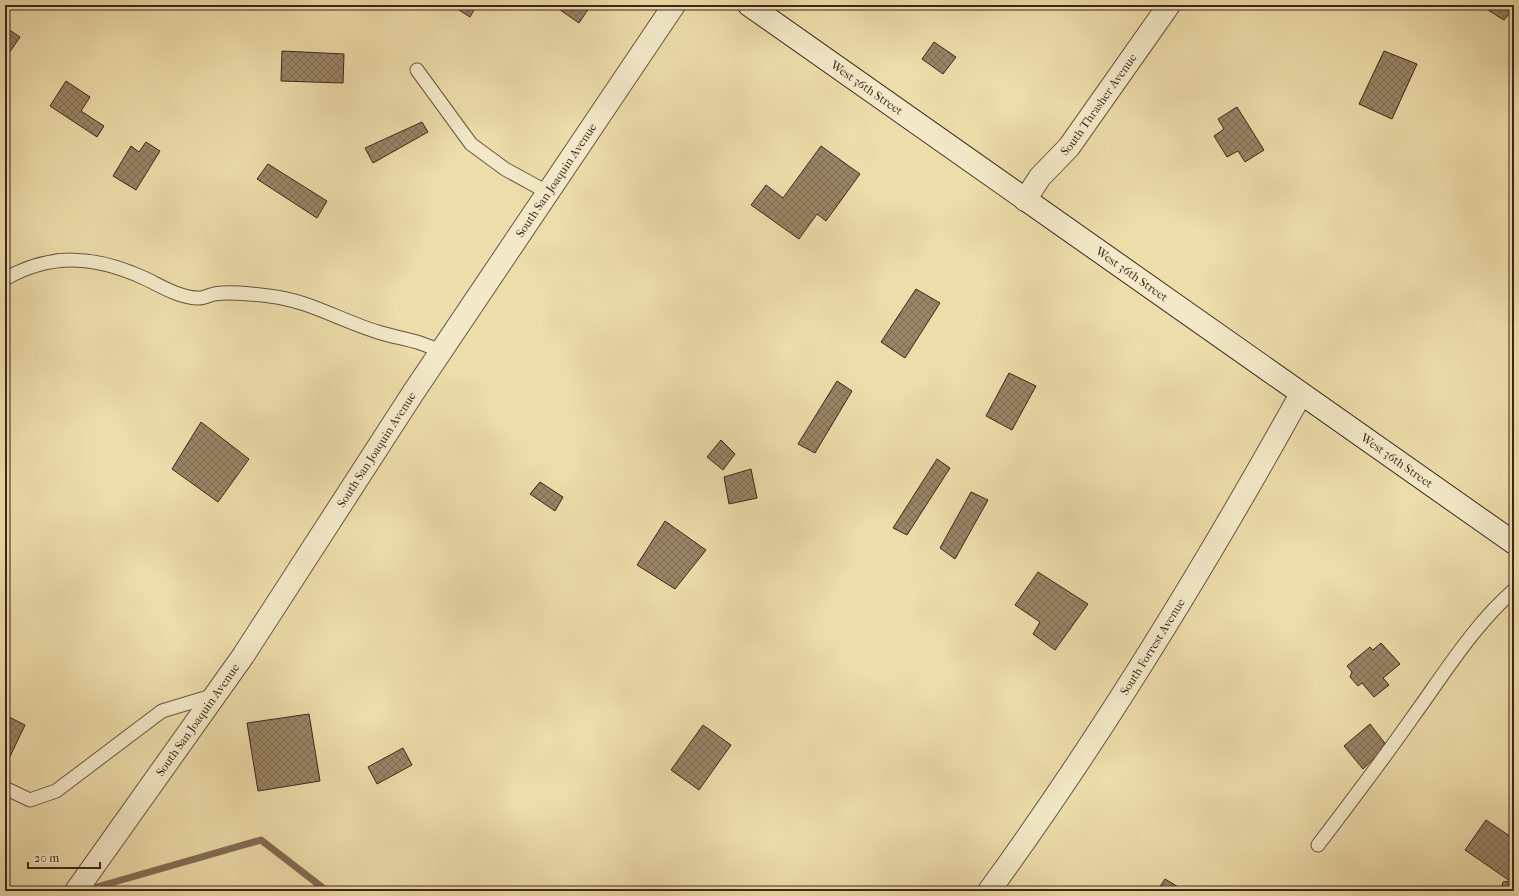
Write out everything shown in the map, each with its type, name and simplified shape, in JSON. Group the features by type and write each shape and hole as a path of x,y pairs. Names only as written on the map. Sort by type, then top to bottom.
{"street":[{"name":"South San Joaquin Avenue","path":"76,891 243,656 441,352 674,5"},
{"name":"West 36th Street","path":"749,5 1514,543"},
{"name":"South Thrasher Avenue","path":"1025,200 1040,177 1069,147 1169,5"},
{"name":"South Forrest Avenue","path":"989,891 1032,833 1150,653 1232,516 1301,394"}],"lane":[{"path":"417,70 471,144 505,169 547,192"},
{"path":"5,279 23,269 52,260 89,261 108,265 136,275 179,295 198,298 214,294 236,293 270,296 305,303 377,332 416,340 441,352"},
{"path":"1318,845 1407,726 1467,641 1495,607 1514,590"},
{"path":"9,790 30,800 56,791 162,711 215,695"}],"building":[{"path":"451,5 477,5 470,17"},
{"path":"553,5 591,5 579,23"},
{"path":"1480,5 1510,5 1514,8 1504,20"},
{"path":"5,27 20,37 7,56 5,55"},
{"path":"934,42 956,57 943,74 922,59"},
{"path":"282,51 344,54 343,83 281,81"},
{"path":"1384,51 1417,64 1392,119 1359,104"},
{"path":"66,81 90,97 81,111 104,126 97,137 50,106"},
{"path":"1237,107 1264,150 1245,162 1238,151 1227,157 1214,136 1224,129 1218,119"},
{"path":"422,122 428,132 373,163 365,148"},
{"path":"146,142 160,151 136,190 113,176 131,146 139,152"},
{"path":"821,146 860,174 826,221 817,214 799,239 751,205 766,185 783,198"},
{"path":"268,164 327,201 317,218 257,179"},
{"path":"916,289 940,303 905,358 881,342"},
{"path":"1009,373 1036,386 1012,430 986,416"},
{"path":"837,381 852,391 815,453 798,444"},
{"path":"201,422 249,459 218,502 172,469"},
{"path":"721,440 735,454 723,470 707,457"},
{"path":"937,459 950,468 907,535 893,528"},
{"path":"751,469 757,498 729,504 724,477"},
{"path":"540,482 563,497 555,511 530,494"},
{"path":"971,492 988,500 955,559 940,548"},
{"path":"665,521 706,550 675,589 637,565"},
{"path":"1038,572 1088,604 1055,650 1033,634 1040,622 1015,605"},
{"path":"1381,643 1400,664 1383,678 1389,685 1374,697 1362,683 1358,686 1350,677 1352,672 1347,666 1370,647 1373,650"},
{"path":"309,714 320,781 258,791 247,723"},
{"path":"5,715 25,725 5,767"},
{"path":"1370,724 1387,746 1363,769 1344,746"},
{"path":"703,725 731,745 699,790 671,770"},
{"path":"403,748 412,765 377,784 368,767"},
{"path":"1486,820 1514,839 1514,891 1501,890 1503,882 1510,881 1465,850"},
{"path":"1165,879 1185,891 1157,891"}],"waterway":[{"path":"83,891 261,840 327,891"}]}
